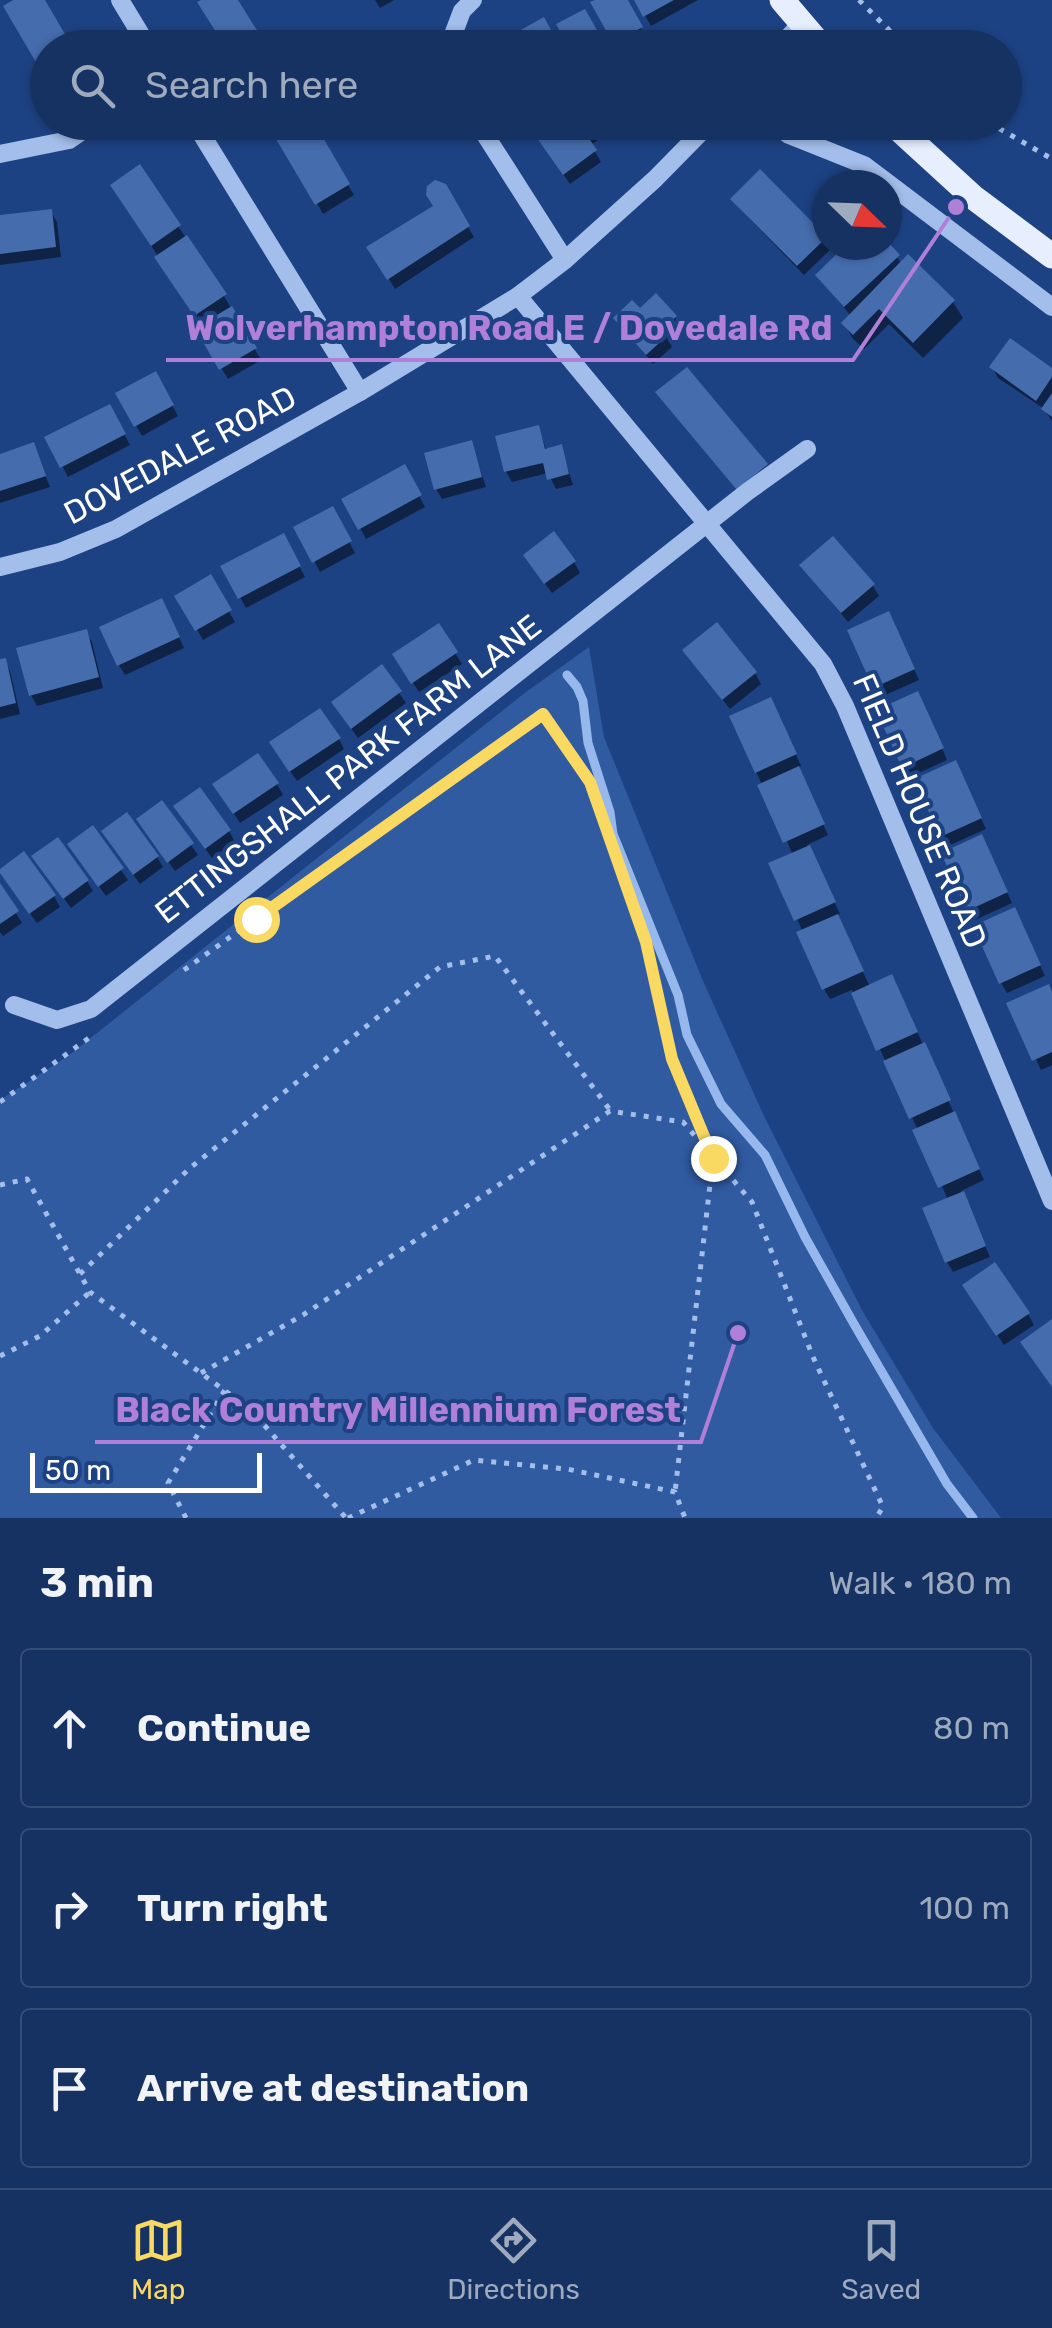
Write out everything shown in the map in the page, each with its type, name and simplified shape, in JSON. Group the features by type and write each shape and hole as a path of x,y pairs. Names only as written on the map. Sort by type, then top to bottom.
{"main road":[{"path":"782,0 807,30"},
{"path":"910,140 973,198 1052,256"}],"street":[{"path":"120,0 138,30"},
{"path":"455,30 462,11 473,0"},
{"path":"795,30 801,23"},
{"path":"0,154 69,140"},
{"path":"205,140 360,392"},
{"path":"488,140 565,260"},
{"name":"DOVEDALE ROAD","path":"0,567 60,552 116,529 360,392 518,296 565,260 693,140"},
{"path":"802,140 864,165 1052,306"},
{"name":"FIELD HOUSE ROAD","path":"518,296 823,664 846,706 1052,1201"},
{"name":"ETTINGSHALL PARK FARM LANE","path":"14,1005 57,1020 91,1009 807,449"}],"path":[{"path":"859,0 890,30"},
{"path":"1019,140 1052,159"},
{"path":"176,976 543,714 590,782 646,942 672,1059 713,1158 675,1492 684,1518"},
{"path":"80,1274 190,1168 440,967 495,956 610,1110"},
{"path":"0,1102 96,1033"},
{"path":"201,1372 302,1315 610,1110 683,1122 752,1202 813,1357 883,1506 876,1518"},
{"path":"0,1186 26,1179 90,1292 250,1409 347,1518 474,1460 568,1469 675,1492"},
{"path":"0,1356 40,1336 90,1292"},
{"path":"186,1518 168,1483 225,1390"}],"shaded area":[{"path":"589,647 604,737 703,981 764,1116 863,1312 933,1428 1001,1518 0,1518 0,1100 68,1056 526,692"}],"building":[{"path":"13,0 45,0 62,30 30,30 30,52 3,6"},
{"path":"238,0 257,30 215,30 197,2"},
{"path":"628,0 643,27 606,30 590,2"},
{"path":"634,0 674,0 643,17"},
{"path":"585,9 597,30 559,30 556,24"},
{"path":"544,17 551,30 521,30"},
{"path":"277,140 324,140 350,184 315,205"},
{"path":"538,140 590,140 597,150 563,175"},
{"path":"140,164 181,225 151,246 110,185"},
{"path":"760,169 812,222 812,252 797,266 730,199"},
{"path":"435,180 446,184 470,226 387,280 366,247 433,206 426,195 427,186"},
{"path":"52,209 56,247 0,254 0,215"},
{"path":"187,235 227,294 194,316 154,257"},
{"path":"908,254 955,300 913,343 879,309 853,335 841,323"},
{"path":"830,260 895,260 844,307 815,275"},
{"path":"656,293 677,316 662,329 668,335 646,355 613,318 632,300 640,308"},
{"path":"232,306 257,348 219,370 195,328"},
{"path":"1010,338 1052,368 1052,377 1036,401 989,367"},
{"path":"687,367 768,464 737,490 655,392"},
{"path":"156,371 174,405 134,427 115,393"},
{"path":"1052,393 1052,417 1041,409"},
{"path":"110,404 126,434 60,468 44,437"},
{"path":"539,425 545,449 562,444 569,474 547,480 543,463 504,472 495,436"},
{"path":"472,440 482,477 434,490 424,453"},
{"path":"34,442 46,476 0,491 0,454"},
{"path":"405,464 422,495 358,530 341,499"},
{"path":"333,506 352,541 312,563 293,527"},
{"path":"554,531 576,561 544,584 523,555"},
{"path":"284,533 301,566 238,599 220,566"},
{"path":"833,536 875,584 841,613 799,565"},
{"path":"211,574 232,610 195,631 174,596"},
{"path":"162,598 180,637 117,666 99,627"},
{"path":"889,611 915,669 873,688 847,630"},
{"path":"717,622 757,672 722,700 682,650"},
{"path":"439,623 458,652 411,684 392,654"},
{"path":"87,629 99,677 29,696 16,648"},
{"path":"6,658 16,703 0,707 0,659"},
{"path":"382,664 402,691 351,729 331,702"},
{"path":"918,691 944,748 902,768 876,710"},
{"path":"771,697 797,754 755,773 729,716"},
{"path":"320,708 341,738 289,772 269,742"},
{"path":"258,753 279,783 233,814 212,784"},
{"path":"956,760 982,818 940,837 914,779"},
{"path":"799,766 825,824 783,843 757,785"},
{"path":"200,787 231,830 205,849 173,806"},
{"path":"162,800 194,843 167,863 136,819"},
{"path":"127,812 159,856 133,875 101,831"},
{"path":"93,825 124,868 98,887 67,844"},
{"path":"982,834 1008,892 967,911 941,853"},
{"path":"58,837 89,880 63,899 31,856"},
{"path":"810,845 836,902 794,921 768,863"},
{"path":"24,851 56,895 29,914 0,873"},
{"path":"0,883 19,911 0,924"},
{"path":"1015,907 1041,965 999,984 973,926"},
{"path":"838,914 864,971 822,990 796,932"},
{"path":"892,974 918,1032 876,1051 851,993"},
{"path":"1049,984 1052,1052 1032,1061 1006,1003"},
{"path":"925,1042 951,1100 909,1119 883,1061"},
{"path":"955,1111 980,1169 938,1188 912,1130"},
{"path":"964,1191 986,1246 945,1263 922,1208"},
{"path":"995,1262 1030,1313 996,1336 962,1285"},
{"path":"1052,1319 1052,1387 1020,1342"}],"waterway":[{"path":"567,675 583,701 588,743 613,834 678,995 687,1035 721,1104 765,1155 854,1324 947,1484 973,1518"}],"place":[{"name":"Wolverhampton Road E / Dovedale Rd","path":"956,207"},
{"name":"Black Country Millennium Forest","path":"738,1333"}],"route":[{"path":"256,919 543,714 590,782 646,942 672,1059 713,1158"}]}
